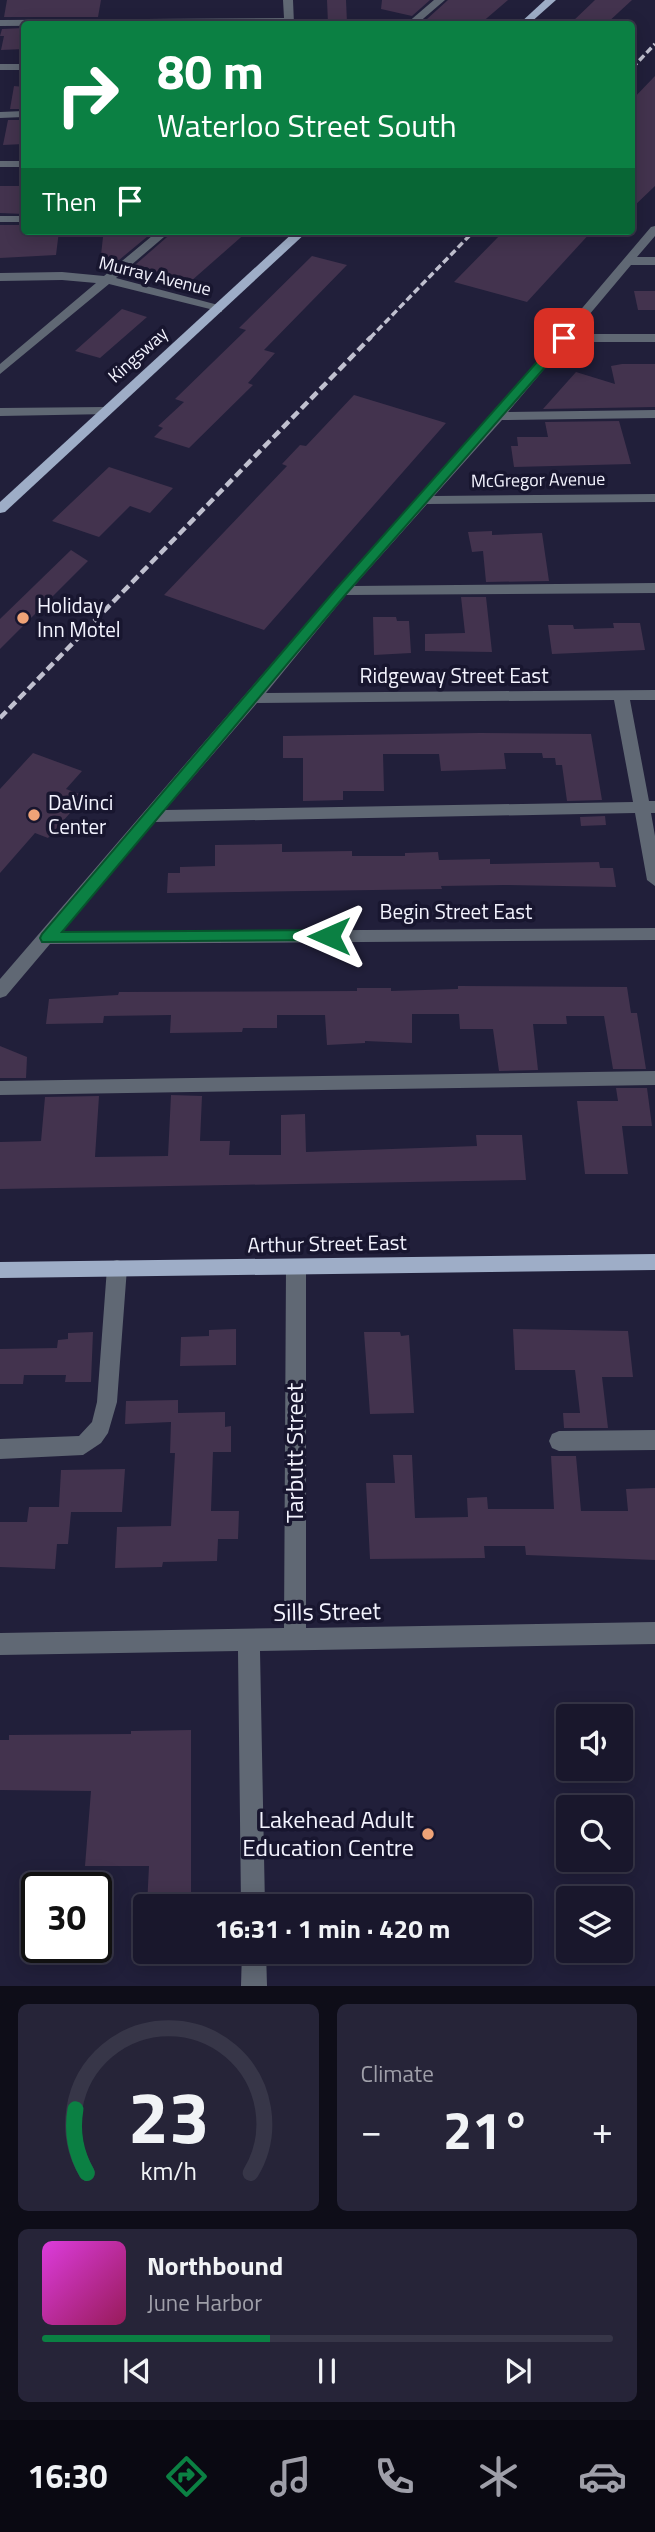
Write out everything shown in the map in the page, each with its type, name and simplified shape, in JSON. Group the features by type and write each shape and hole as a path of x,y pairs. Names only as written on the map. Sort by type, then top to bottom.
{"main road":[{"path":"527,21 551,0"},
{"name":"Kingsway","path":"0,509 298,235"},
{"name":"Arthur Street East","path":"0,1270 655,1262"}],"street":[{"path":"288,0 289,21"},
{"path":"415,21 440,0"},
{"path":"0,23 21,23"},
{"path":"0,67 21,67"},
{"path":"0,115 21,114"},
{"path":"0,164 21,164"},
{"path":"0,219 21,219"},
{"path":"0,991 342,591 498,416 655,229"},
{"path":"0,370 160,235"},
{"path":"628,261 655,261"},
{"name":"Murray Avenue","path":"0,277 62,276 108,280 218,309"},
{"path":"564,338 655,338"},
{"path":"0,412 105,411"},
{"path":"498,416 655,414"},
{"name":"McGregor Avenue","path":"422,500 655,498"},
{"path":"342,591 655,588"},
{"path":"621,695 648,807 655,880"},
{"name":"Ridgeway Street East","path":"253,698 655,695"},
{"path":"150,816 648,807"},
{"name":"Begin Street East","path":"48,938 655,934"},
{"path":"0,1088 655,1078"},
{"name":"Tarbutt Street","path":"295,1639 296,1267"},
{"path":"0,1449 83,1445 101,1426 107,1402 117,1268"},
{"path":"559,1441 655,1440"},
{"name":"Sills Street","path":"0,1644 655,1633"},
{"path":"249,1640 253,1894"},
{"path":"254,1964 254,1986"}],"building":[{"path":"7,0 101,0 98,17 4,17"},
{"path":"327,0 346,0 347,21 328,21"},
{"path":"382,0 430,0 412,16 381,9"},
{"path":"448,0 508,0 484,21 427,19"},
{"path":"595,0 632,0 609,21 573,21"},
{"path":"21,28 21,49 1,50 4,36 0,36 2,29"},
{"path":"655,76 655,186 635,205 635,97"},
{"path":"14,86 21,87 21,109 10,109"},
{"path":"8,120 21,120 21,144 3,145"},
{"path":"0,186 21,186 21,214 0,213"},
{"path":"0,225 21,225 21,235 58,235 56,255 0,258"},
{"path":"149,235 119,260 101,255 103,237"},
{"path":"169,235 243,235 190,282 135,265"},
{"path":"500,235 588,235 527,302 454,282"},
{"path":"312,256 347,265 264,350 275,353 248,383 253,385 189,448 154,437 163,428 158,426 184,402 175,399 246,330 239,328"},
{"path":"634,291 655,291 655,310 638,310"},
{"path":"122,309 147,317 100,358 75,351"},
{"path":"655,364 655,407 543,409 576,372 615,384 611,366"},
{"path":"354,395 446,423 264,630 164,595 287,466 282,464 300,445 306,446"},
{"path":"619,421 631,464 514,467 511,446 518,446 517,437 548,437 545,422"},
{"path":"109,467 173,488 150,513 130,506 99,537 52,521"},
{"path":"492,531 492,535 542,533 549,581 486,582 483,551 472,552 468,532"},
{"path":"71,550 88,561 0,649 0,619"},
{"path":"461,597 486,597 492,652 425,651 425,634 465,633"},
{"path":"373,617 396,617 397,621 409,621 411,653 374,655"},
{"path":"613,623 640,623 645,650 552,654 548,625 573,625 574,629 614,628"},
{"path":"591,734 602,800 567,801 562,765 556,765 555,758 543,758 542,753 504,753 506,769 441,771 439,754 383,754 384,791 343,791 343,800 303,801 303,758 283,758 283,736"},
{"name":"DaVinci Center","path":"33,753 82,771 66,789 85,796 48,838 35,833 0,873 0,789"},
{"path":"605,816 606,825 581,826 580,817"},
{"path":"282,844 282,852 352,851 352,856 405,856 405,853 438,852 439,860 490,859 490,864 599,862 600,868 613,868 616,887 505,885 441,886 442,889 167,893 168,873 180,873 180,867 215,866 215,845"},
{"path":"458,986 627,987 631,1013 637,1013 646,1069 613,1069 604,1016 566,1016 567,1024 533,1024 538,1070 499,1071 493,1029 460,1029 459,1014 412,1014 412,1043 365,1041 327,1045 325,1015 277,1015 277,1028 243,1028 242,1032 170,1033 171,1015 104,1016 103,1023 46,1024 49,999 118,995 119,992 357,991 357,988 391,988 391,991 458,989"},
{"path":"0,1046 27,1057 26,1078 0,1078"},
{"path":"616,1088 647,1088 652,1126 622,1126 628,1174 585,1174 577,1101 618,1101"},
{"path":"171,1095 202,1096 200,1141 230,1141 229,1155 281,1155 281,1115 305,1114 306,1152 477,1146 476,1135 522,1135 526,1180 0,1189 0,1142 41,1141 45,1097 99,1096 95,1157 168,1156"},
{"path":"236,1329 236,1365 180,1366 181,1337 209,1336 209,1330"},
{"path":"513,1329 628,1331 633,1377 602,1377 608,1428 564,1428 563,1413 580,1413 575,1370 515,1370"},
{"path":"93,1332 91,1382 65,1382 66,1375 24,1375 23,1384 0,1384 0,1349 57,1348 58,1340 68,1339 68,1333"},
{"path":"364,1332 400,1332 401,1336 409,1335 414,1413 370,1414"},
{"path":"178,1400 178,1413 225,1412 225,1427 231,1426 231,1452 213,1452 211,1511 239,1511 238,1539 218,1539 217,1561 163,1562 162,1567 115,1568 117,1527 171,1526 175,1453 170,1453 171,1422 125,1424 126,1401"},
{"path":"393,1455 412,1455 415,1518 468,1517 467,1498 487,1497 488,1509 554,1509 551,1456 576,1456 581,1511 628,1511 626,1489 655,1488 655,1560 526,1555 525,1546 484,1546 485,1558 370,1559 366,1483 395,1483"},
{"path":"125,1469 122,1512 71,1512 68,1544 57,1544 55,1569 0,1567 0,1522 27,1522 29,1507 59,1507 61,1470"},
{"path":"191,1730 191,1894 148,1894 149,1866 85,1866 91,1791 0,1790 0,1740 9,1740 9,1735 131,1734 131,1731"}],"railway":[{"path":"635,65 655,44"},
{"path":"370,338 470,235"},
{"path":"0,718 371,337"}],"place":[{"name":"Holiday Inn Motel","path":"23,618"},
{"name":"DaVinci Center","path":"34,815"},
{"name":"Lakehead Adult Education Centre","path":"428,1834"}],"route":[{"path":"329,936 48,938 342,591 564,338"}]}
